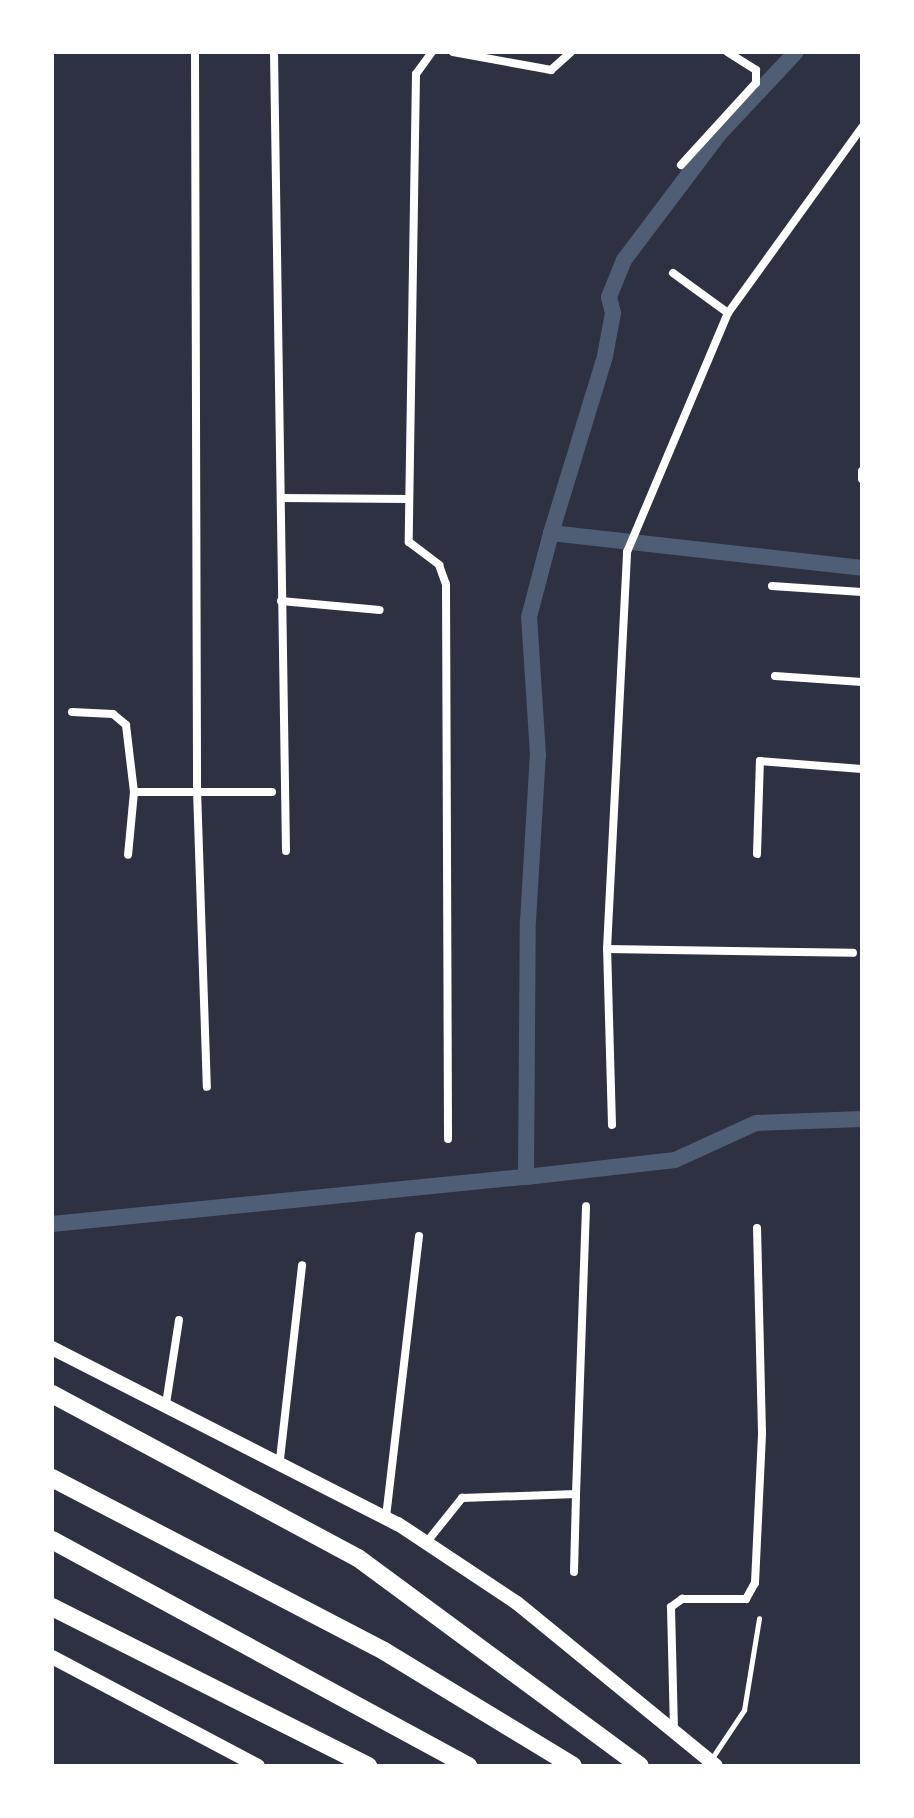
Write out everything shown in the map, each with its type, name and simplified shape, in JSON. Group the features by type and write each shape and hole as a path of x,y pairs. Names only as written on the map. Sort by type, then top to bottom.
{"highway":[{"path":"52,1394 358,1558 640,1766"},
{"path":"52,1478 384,1651 573,1766"},
{"path":"52,1540 469,1766"},
{"path":"52,1607 368,1766"}],"main road":[{"path":"52,1348 280,1459 386,1517 517,1603 713,1763"},
{"path":"52,1657 258,1766"}],"street":[{"path":"195,52 197,790 207,1087"},
{"path":"274,52 286,851"},
{"path":"432,52 416,74 409,499 412,550 439,565 446,584 448,1139"},
{"path":"453,52 551,70 571,52"},
{"path":"681,165 756,83 756,70 727,52"},
{"path":"612,1125 607,949 627,552 636,527 657,496 728,313 862,127"},
{"path":"673,273 728,313"},
{"path":"281,498 409,499"},
{"path":"772,586 862,592"},
{"path":"281,601 380,610"},
{"path":"775,676 862,682"},
{"path":"72,712 123,719 134,792 128,855"},
{"path":"757,854 760,761 862,769"},
{"path":"134,792 272,792"},
{"path":"607,949 853,953"},
{"path":"574,1572 586,1206"},
{"path":"674,1731 671,1607 682,1599 746,1599 755,1583 762,1432 757,1228"},
{"path":"386,1517 419,1236"},
{"path":"280,1459 302,1265"},
{"path":"166,1404 179,1320"},
{"path":"426,1543 462,1498 576,1494"}],"lane":[{"path":"713,1763 744,1710 759,1618"}],"waterway":[{"path":"551,533 605,356 613,313 609,297 624,260 719,134 796,52"},
{"path":"52,1224 526,1177 528,921 538,755 529,617 551,533 862,568"},
{"path":"526,1177 675,1160 756,1123 862,1119"}]}
